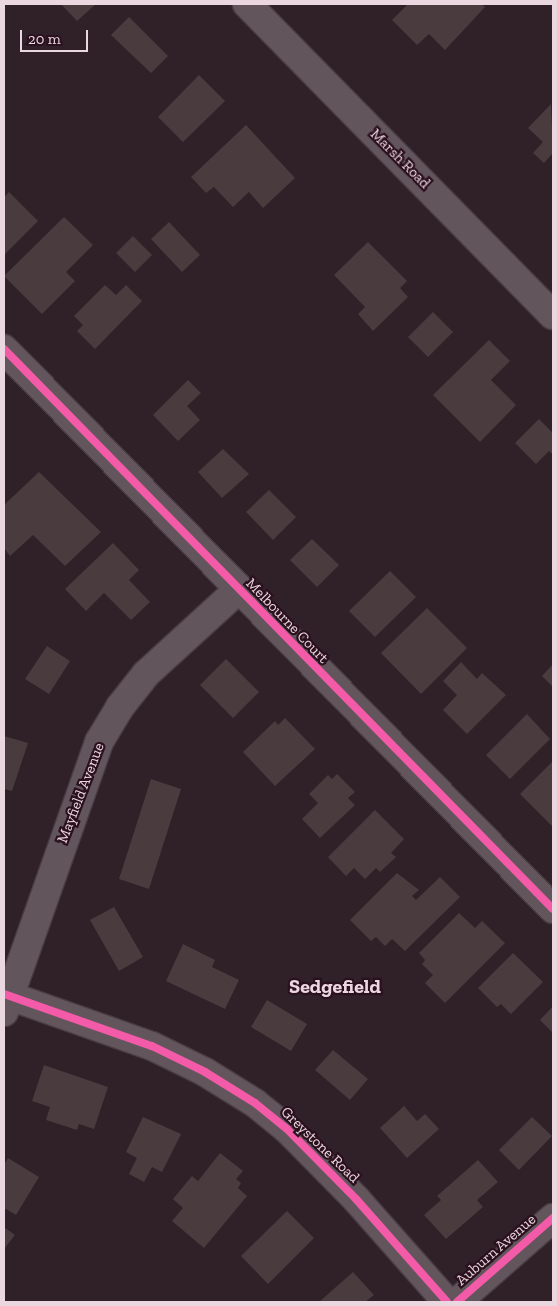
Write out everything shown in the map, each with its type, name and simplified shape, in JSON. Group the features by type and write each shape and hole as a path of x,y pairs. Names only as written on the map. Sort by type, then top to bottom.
{"street":[{"name":"Marsh Road","path":"247,4 553,315"},
{"name":"Melbourne Court","path":"4,349 238,590 553,909"},
{"name":"Mayfield Avenue","path":"6,1001 99,742 120,707 146,674 238,590"},
{"name":"Greystone Road","path":"6,1001 152,1046 205,1072 254,1104 287,1129 356,1199 447,1302"},
{"name":"Auburn Avenue","path":"457,1302 553,1218"}],"building":[{"path":"61,4 96,4 77,21"},
{"path":"408,4 482,4 485,7 445,50 429,34 417,45 392,20"},
{"path":"129,17 168,56 151,73 111,35"},
{"path":"199,75 225,101 183,142 158,117"},
{"path":"551,104 553,153 544,163 533,153 543,142 528,128"},
{"path":"246,125 295,178 263,208 249,192 233,207 214,187 206,193 191,177"},
{"path":"9,192 38,221 4,255 4,197"},
{"path":"64,217 93,245 66,272 75,281 42,314 4,276"},
{"path":"169,222 200,255 182,272 151,239"},
{"path":"133,236 152,255 135,272 116,253"},
{"path":"368,242 407,281 400,288 408,297 373,331 358,314 365,307 334,275"},
{"path":"105,285 116,295 126,285 142,301 95,349 77,331 83,325 74,316"},
{"path":"433,312 453,332 428,357 408,337"},
{"path":"489,340 510,361 491,380 516,405 480,442 433,395"},
{"path":"188,380 201,393 187,406 200,420 178,441 153,415"},
{"path":"539,419 553,433 553,455 549,451 536,464 515,443"},
{"path":"223,449 249,474 222,498 198,472"},
{"path":"39,472 101,532 65,566 33,535 10,556 4,548 4,505"},
{"path":"269,490 296,517 273,540 246,512"},
{"path":"312,539 339,565 317,587 290,560"},
{"path":"113,543 139,570 129,580 150,602 131,620 104,593 86,611 65,589"},
{"path":"390,571 416,597 375,637 349,611"},
{"path":"427,608 467,648 421,694 381,653"},
{"path":"47,646 70,661 49,694 25,679"},
{"path":"226,659 259,692 233,718 200,685"},
{"path":"461,662 477,679 482,673 506,695 467,734 443,710 457,695 443,681"},
{"path":"553,664 553,687 542,676"},
{"path":"527,714 550,739 510,779 486,755"},
{"path":"285,718 315,749 275,786 243,752 275,721 278,725"},
{"path":"4,736 28,743 12,791 4,789"},
{"path":"553,761 553,827 520,794"},
{"path":"337,774 355,792 348,798 355,805 320,838 302,819 318,803 309,794 328,775 332,779"},
{"path":"151,779 181,789 149,889 119,879"},
{"path":"375,810 404,839 391,853 396,857 380,872 376,868 365,879 354,868 346,876 328,857"},
{"path":"397,873 419,890 412,896 416,900 440,877 460,897 405,951 392,939 385,946 376,937 371,941 350,920"},
{"path":"114,907 143,957 119,971 90,920"},
{"path":"459,913 475,928 482,921 505,943 445,1003 425,983 433,975 422,964 425,960 419,953"},
{"path":"183,944 215,960 212,967 239,980 225,1009 166,981"},
{"path":"513,953 543,982 511,1014 501,1004 497,1007 478,988"},
{"path":"267,1000 307,1024 291,1051 251,1027"},
{"path":"553,1006 553,1033 540,1020"},
{"path":"333,1050 368,1079 350,1100 315,1070"},
{"path":"44,1065 108,1087 94,1129 79,1124 77,1130 46,1120 50,1107 32,1101"},
{"path":"404,1106 417,1121 425,1114 439,1129 407,1158 380,1128"},
{"path":"143,1117 181,1134 162,1172 152,1167 144,1182 129,1174 137,1158 126,1152"},
{"path":"532,1117 552,1136 519,1170 499,1150"},
{"path":"220,1153 243,1171 236,1179 241,1183 238,1188 247,1196 204,1248 172,1221 183,1208 173,1199 192,1176 198,1181"},
{"path":"8,1158 39,1177 16,1215 4,1208 4,1165"},
{"path":"478,1160 498,1182 477,1200 483,1207 446,1239 424,1215 441,1200 437,1196"},
{"path":"287,1211 314,1238 268,1284 241,1256"},
{"path":"4,1227 15,1235 4,1249"},
{"path":"353,1272 374,1295 365,1302 319,1302"}],"cycle path":[{"path":"4,349 553,909"},
{"path":"4,994 152,1046 205,1072 255,1103 287,1129 356,1199 447,1302"},
{"path":"457,1302 553,1218"}],"district":[{"name":"Sedgefield","path":"335,986"}]}
